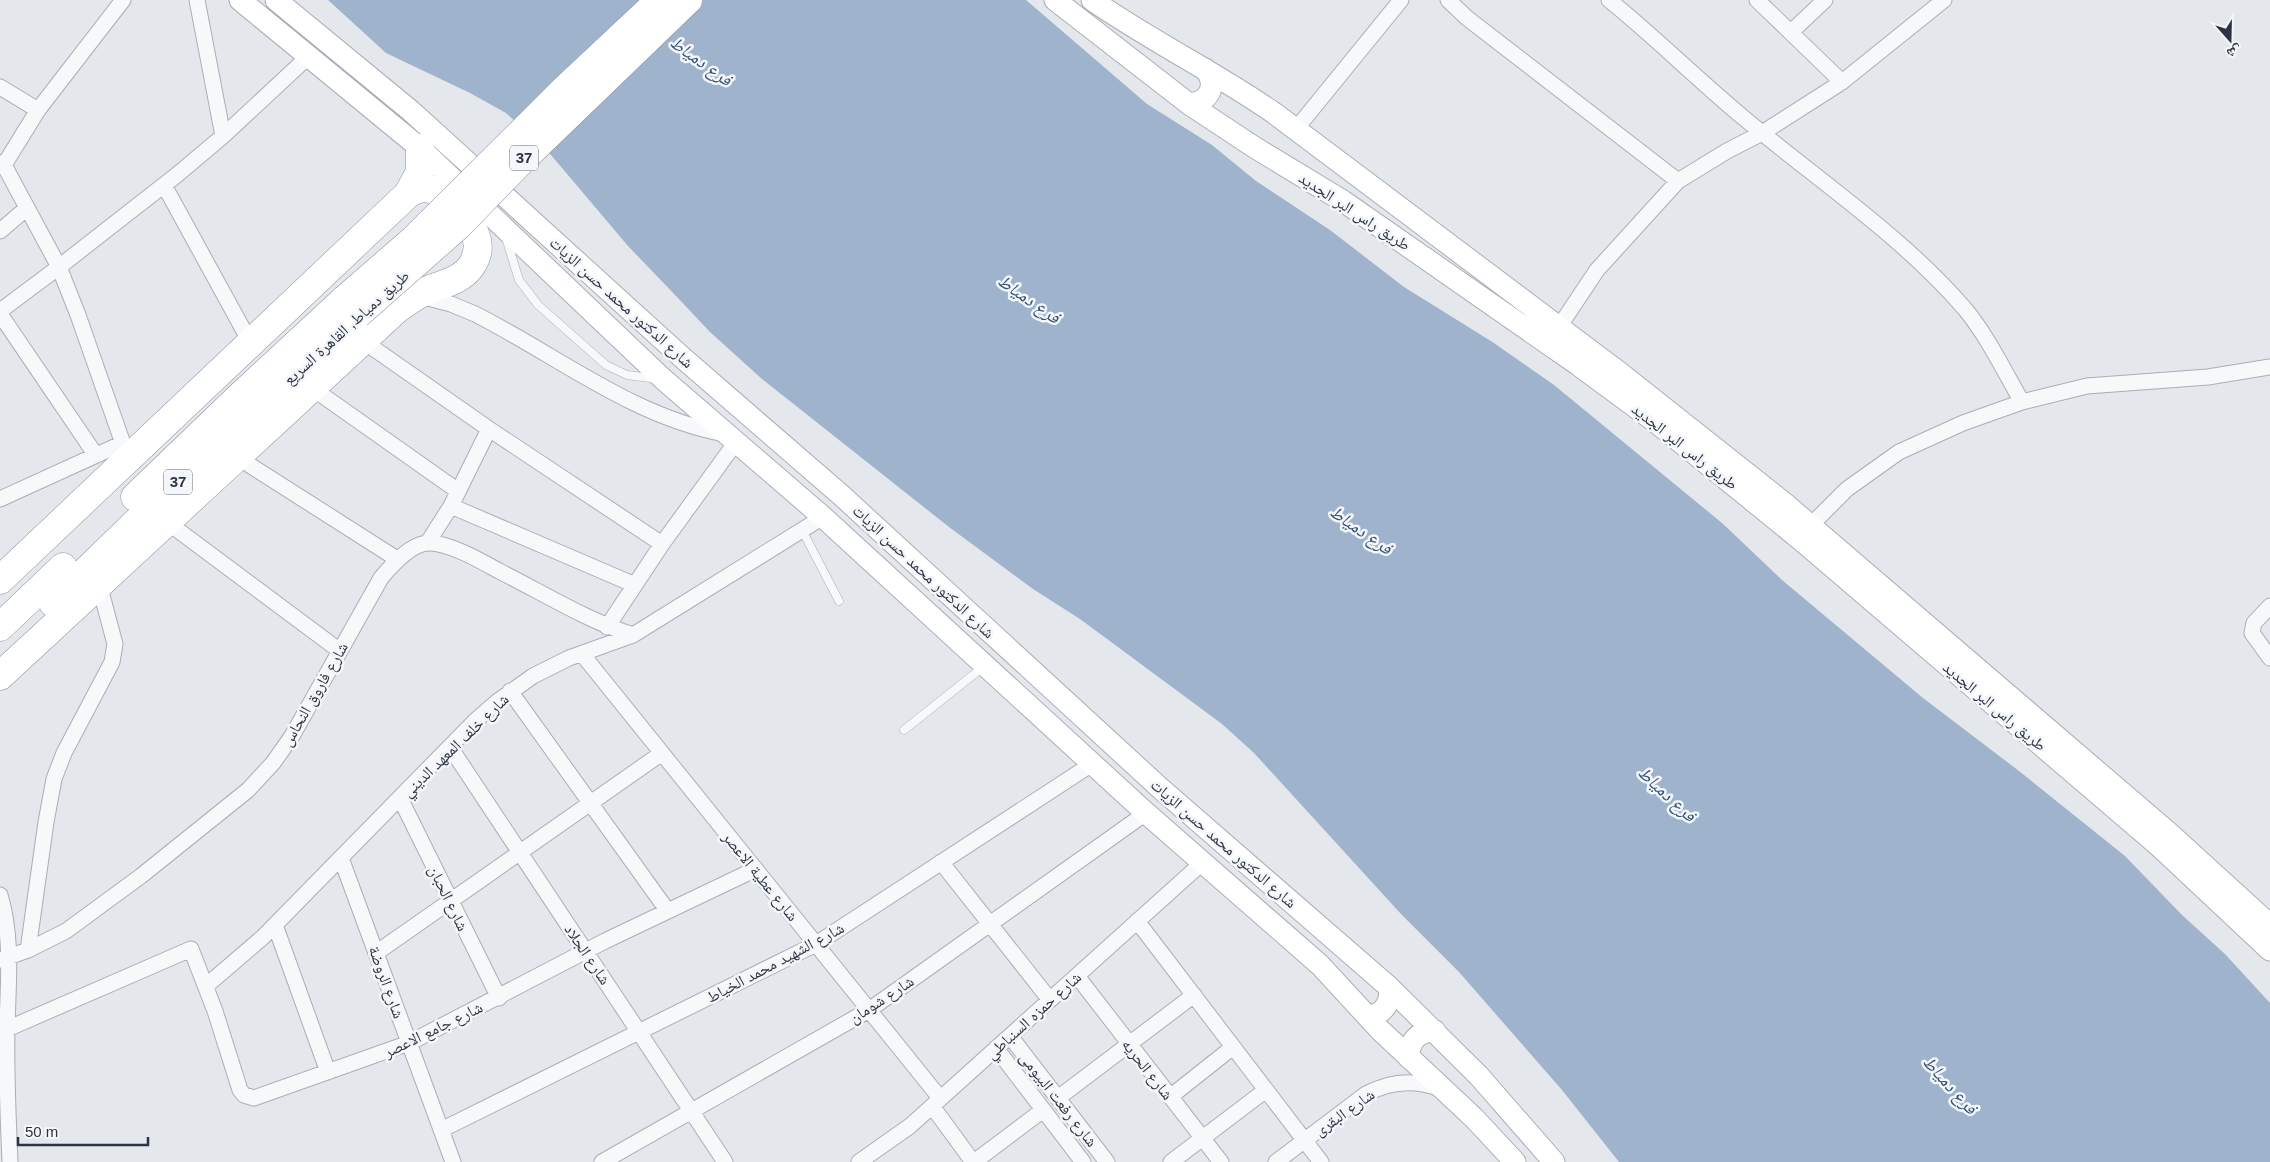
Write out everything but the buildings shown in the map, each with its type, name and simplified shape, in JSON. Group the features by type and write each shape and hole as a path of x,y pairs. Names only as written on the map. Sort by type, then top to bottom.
{"highway":[{"name":"طريق دمياط, القاهرة السريع","path":"0,651 18,637 156,502 352,307 413,240 564,90 660,0"},
{"name":"طريق دمياط, القاهرة السريع","path":"0,627 238,398 459,225 578,105 688,0"},
{"path":"0,580 126,451 250,342 408,194 420,172 420,148"},
{"path":"0,676 397,309 416,296 454,280 468,270 476,255 477,238 470,222 440,192 421,188 408,194"}],"street":[{"path":"0,499 95,454 126,451 59,267 2,164 38,110 123,0"},
{"path":"197,0 223,136"},
{"name":"شارع الدكتور محمد حسن الزيات","path":"240,0 310,55 420,148 663,379 823,517 1146,813 1320,965 1368,1017 1448,1093 1515,1162"},
{"name":"شارع الدكتور محمد حسن الزيات","path":"276,0 410,111 684,359 841,495 1160,788 1389,987 1435,1031 1500,1099 1554,1162"},
{"name":"طريق راس البر الجديد","path":"1055,0 1189,104 1343,201 1577,364 1657,423 1801,540 2151,840 2270,950"},
{"name":"طريق راس البر الجديد","path":"1092,0 1144,34 1252,97 1686,424 1811,525 2169,832 2270,925"},
{"path":"1296,129 1401,0"},
{"path":"1448,0 1467,18 1678,181"},
{"path":"1609,0 1762,133 1850,202 1942,283 1984,336 2022,402"},
{"path":"1757,0 1842,82"},
{"path":"1791,32 1825,0"},
{"path":"1559,327 1597,270 1678,181 1727,151 1762,133 1842,82 1944,0"},
{"path":"95,454 0,312 164,185 223,136 310,55"},
{"path":"1189,104 1198,103 1206,99 1210,92 1212,84 1210,76 1205,69"},
{"path":"0,87 38,110"},
{"path":"164,185 250,342"},
{"path":"0,231 27,208"},
{"path":"416,296 451,304 475,314 653,413 732,438 607,627"},
{"path":"363,340 489,429 662,544"},
{"path":"1811,525 1847,489 1899,452 1963,423 2022,402 2087,386 2208,377 2270,367"},
{"path":"312,388 458,491"},
{"path":"489,429 451,506 428,542 451,548 481,561 607,627 632,635"},
{"path":"237,457 397,559"},
{"path":"451,506 635,585"},
{"name":"شارع خلف المعهد الديني","path":"206,986 275,925 486,711 510,691 544,670 632,635 823,517"},
{"path":"167,522 340,651"},
{"name":"شارع فاروق النحاس","path":"5,959 28,950 66,930 118,892 248,790 272,763 292,736 381,578 397,559 428,542"},
{"path":"28,950 54,779 64,752 112,662 114,644 99,584"},
{"path":"2270,606 2254,623 2252,633 2270,658"},
{"name":"شارع عطية الاعصر","path":"582,654 869,1010 936,1102 974,1162"},
{"path":"510,691 666,910"},
{"name":"شارع الجلاد","path":"450,747 640,1031 725,1162"},
{"path":"376,953 662,753"},
{"name":"شارع الشهيد محمد الخياط","path":"441,1130 816,944 1092,764"},
{"name":"شارع الحبان","path":"400,798 499,998"},
{"name":"شارع شومان","path":"602,1162 869,1010 1146,813"},
{"name":"شارع الروضة","path":"341,858 453,1162"},
{"path":"941,862 1050,1000"},
{"name":"شارع حمزه السنباطي","path":"859,1162 894,1138 936,1102 1202,863"},
{"name":"شارع جامع الاعصر","path":"7,1029 191,948 206,986 240,1090 244,1096 254,1098 409,1044 666,910 756,869"},
{"path":"0,895 6,923 7,1029 4,1102 10,1162"},
{"path":"1137,921 1321,1162"},
{"path":"275,925 328,1072"},
{"name":"شارع الحريه","path":"1076,976 1220,1162"},
{"path":"1368,1017 1378,1014 1386,1007 1390,998 1389,987"},
{"path":"1058,1098 1194,995"},
{"path":"1409,1058 1410,1047 1415,1038 1424,1032 1435,1031"},
{"name":"شارع رفعت البيومى","path":"1010,1036 1108,1162"},
{"path":"1170,1097 1233,1047"},
{"name":"شارع رفعت البيومى","path":"996,1048 1081,1161"},
{"name":"شارع البقرى","path":"1276,1162 1366,1094 1380,1087 1411,1082 1434,1086 1448,1093"},
{"path":"1171,1162 1266,1090"},
{"path":"974,1162 1043,1110"}],"lane":[{"path":"501,224 516,274 525,291 538,305 596,358 611,368 639,378 663,379"},
{"path":"802,530 839,601"},
{"path":"904,730 984,665"}],"water":[{"name":"فرع دمياط","path":"328,0 1026,0 1147,104 1212,145 1256,181 1330,230 1404,287 1494,343 1554,385 1722,523 1782,580 1923,698 2019,771 2125,856 2182,915 2225,954 2270,1003 2270,1162 1619,1162 1562,1090 1459,972 1401,914 1254,753 1222,724 1080,619 1033,589 949,527 762,379 710,332 628,246 551,155 506,113 470,93 386,53"}]}
